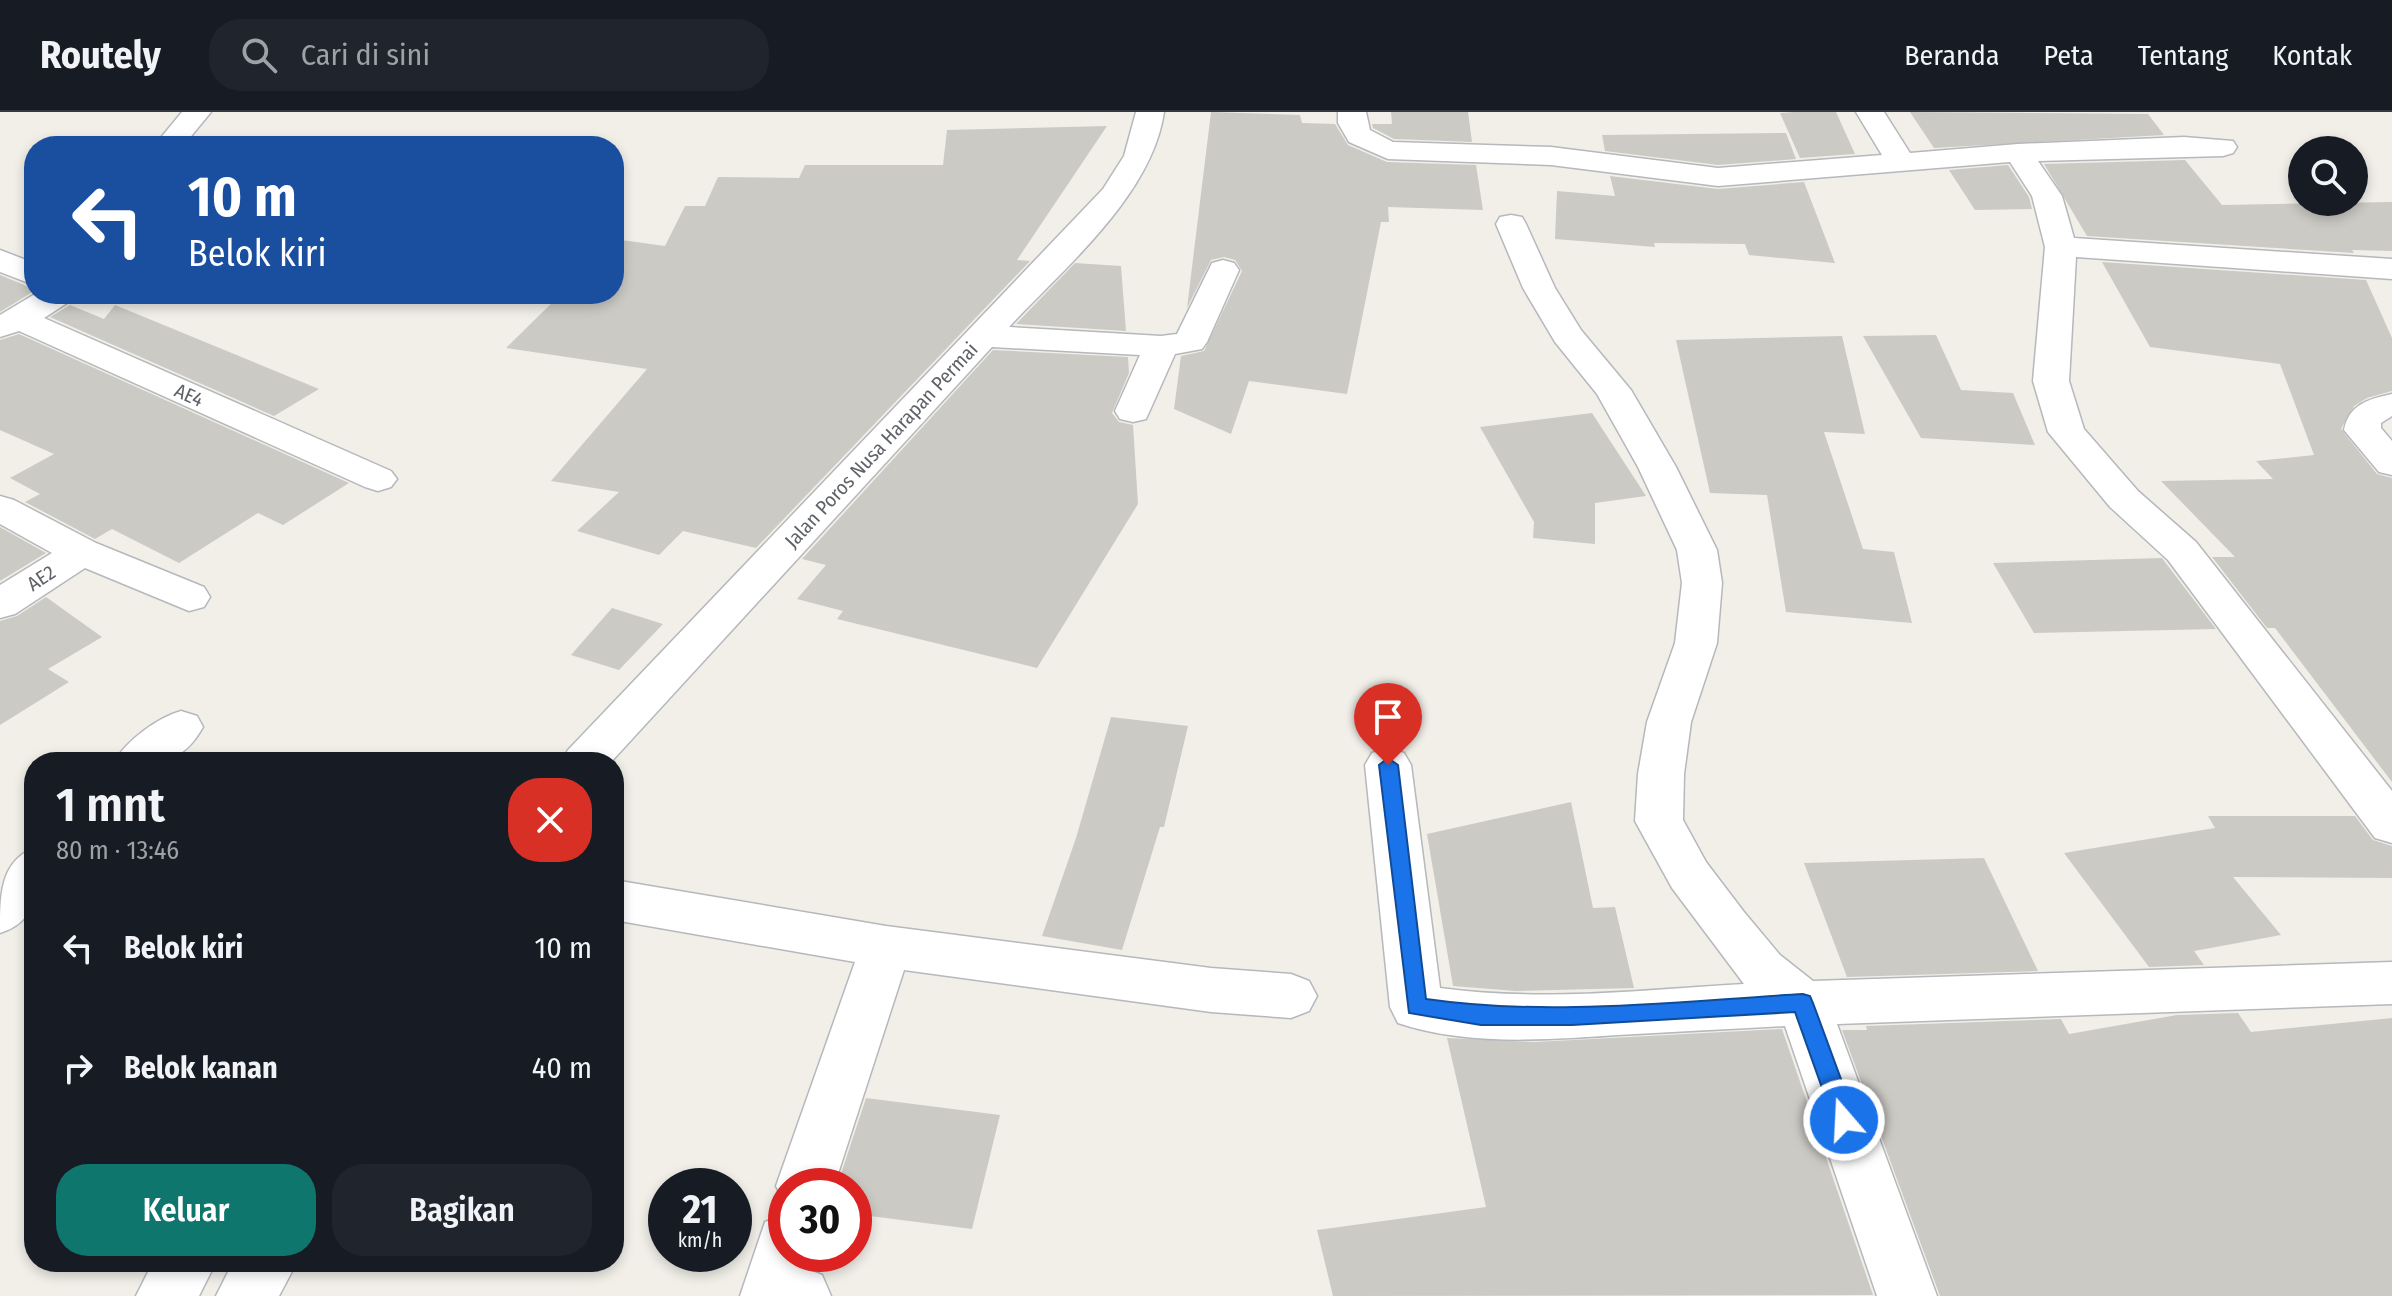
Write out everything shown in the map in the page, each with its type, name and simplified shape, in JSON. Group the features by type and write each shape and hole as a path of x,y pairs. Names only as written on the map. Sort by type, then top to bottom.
{"street":[{"path":"177,136 197,112"},
{"name":"Jalan Poros Nusa Harapan Permai","path":"593,752 1114,195 1134,168 1145,143 1150,112"},
{"path":"1352,112 1352,123 1359,136 1388,150 1551,156 1718,177 1778,174 1900,160 2184,146 2223,147"},
{"path":"1870,112 1900,160"},
{"path":"2018,153 2047,196 2061,247 2051,381 2066,432 2124,499 2182,551 2392,825"},
{"path":"1511,224 1539,288 1567,335 1613,390 1657,467 1697,550 1702,583 1696,643 1669,722 1661,774 1659,821 1689,875 1726,926 1762,970 1803,1003 1907,1296"},
{"path":"2061,247 2392,269"},
{"path":"0,260 24,271"},
{"path":"983,336 1161,346 1190,342 1223,270"},
{"path":"9,323 41,304"},
{"name":"AE4","path":"9,323 378,479"},
{"path":"1133,411 1161,346"},
{"path":"2392,405 2378,408 2364,419 2362,430 2392,464"},
{"path":"0,508 82,552 189,597"},
{"name":"AE2","path":"0,604 82,552"},
{"path":"150,752 181,727"},
{"path":"1388,765 1416,1007 1481,1016 1572,1016 1803,1003 2392,983"},
{"path":"0,862 24,846"},
{"path":"0,913 24,881"},
{"path":"624,901 886,947 1211,990 1291,996"},
{"path":"811,1168 886,947"},
{"path":"166,1296 180,1272"},
{"path":"246,1296 261,1272"},
{"path":"776,1272 769,1293 801,1296"}],"building":[{"path":"1211,112 1300,115 1302,123 1335,124 1348,145 1387,162 1476,165 1483,210 1388,207 1389,222 1381,222 1347,394 1249,381 1231,434 1174,409 1181,356 1204,351 1242,271 1235,260 1224,257 1211,260 1187,308"},
{"path":"1391,112 1468,112 1472,142 1394,139 1373,128 1372,124 1392,124"},
{"path":"1836,112 1855,154 1800,158 1780,113"},
{"path":"1910,112 2148,114 2164,135 1934,148"},
{"path":"1107,126 1017,260 1030,261 756,548 683,531 659,555 577,531 619,492 551,481 647,369 506,348 551,304 624,304 624,240 665,246 685,206 705,206 718,177 799,178 805,165 943,165 947,130"},
{"path":"1786,133 1796,159 1718,165 1605,151 1602,135"},
{"path":"2185,160 2222,205 2288,204 2288,216 2368,216 2368,202 2392,202 2392,251 2352,250 2354,253 2087,236 2044,164"},
{"path":"2008,165 2029,197 2032,209 1975,210 1949,170"},
{"path":"1610,176 1718,189 1804,182 1835,263 1749,255 1745,244 1654,243 1655,247 1555,239 1557,191 1615,196"},
{"path":"2102,262 2366,280 2392,338 2392,391 2367,398 2354,406 2341,429 2377,474 2392,478 2392,782 2275,628 2267,628 2212,557 2235,557 2161,481 2273,479 2256,461 2314,455 2280,364 2150,347"},
{"path":"1075,263 1121,266 1126,331 1016,324"},
{"path":"0,275 24,285 24,297 0,312"},
{"path":"70,305 104,319 115,305 319,389 274,416 50,317"},
{"path":"19,334 349,483 283,525 258,513 179,563 112,529 95,539 25,502 40,494 10,478 54,454 0,430 0,340"},
{"path":"1936,335 1961,390 2013,393 2035,445 1921,438 1863,336"},
{"path":"1842,336 1865,434 1824,432 1863,549 1894,552 1912,623 1786,612 1767,495 1710,493 1676,340"},
{"path":"993,350 1128,357 1129,373 1112,413 1119,422 1133,425 1138,504 1037,668 837,619 843,611 797,599 826,565 802,559"},
{"path":"1592,413 1646,496 1595,503 1595,544 1533,538 1534,522 1480,427"},
{"path":"0,527 46,553 0,581"},
{"path":"2162,558 2216,629 2034,633 1993,563"},
{"path":"46,597 102,637 48,669 69,682 0,725 0,621 17,616"},
{"path":"612,608 663,624 619,670 571,655"},
{"path":"1111,717 1188,726 1164,827 1160,827 1122,950 1042,936 1076,838"},
{"path":"1571,802 1593,908 1615,907 1634,988 1516,991 1453,986 1427,834"},
{"path":"2208,816 2355,816 2373,840 2392,846 2392,878 2233,877 2281,935 2194,951 2204,965 2149,967 2064,853 2215,828"},
{"path":"1984,858 2038,971 1847,977 1804,863"},
{"path":"2238,1013 2251,1032 2392,1018 2392,1296 1940,1296 1842,1030 1867,1030 1866,1026 2061,1019 2069,1034 2177,1015"},
{"path":"1782,1029 1873,1295 1333,1296 1317,1230 1486,1207 1447,1038 1535,1042"},
{"path":"866,1098 1000,1115 972,1229 872,1216 872,1168 843,1168"}],"route":[{"path":"1388,765 1416,1007 1481,1016 1572,1016 1803,1003 1844,1120"}]}
